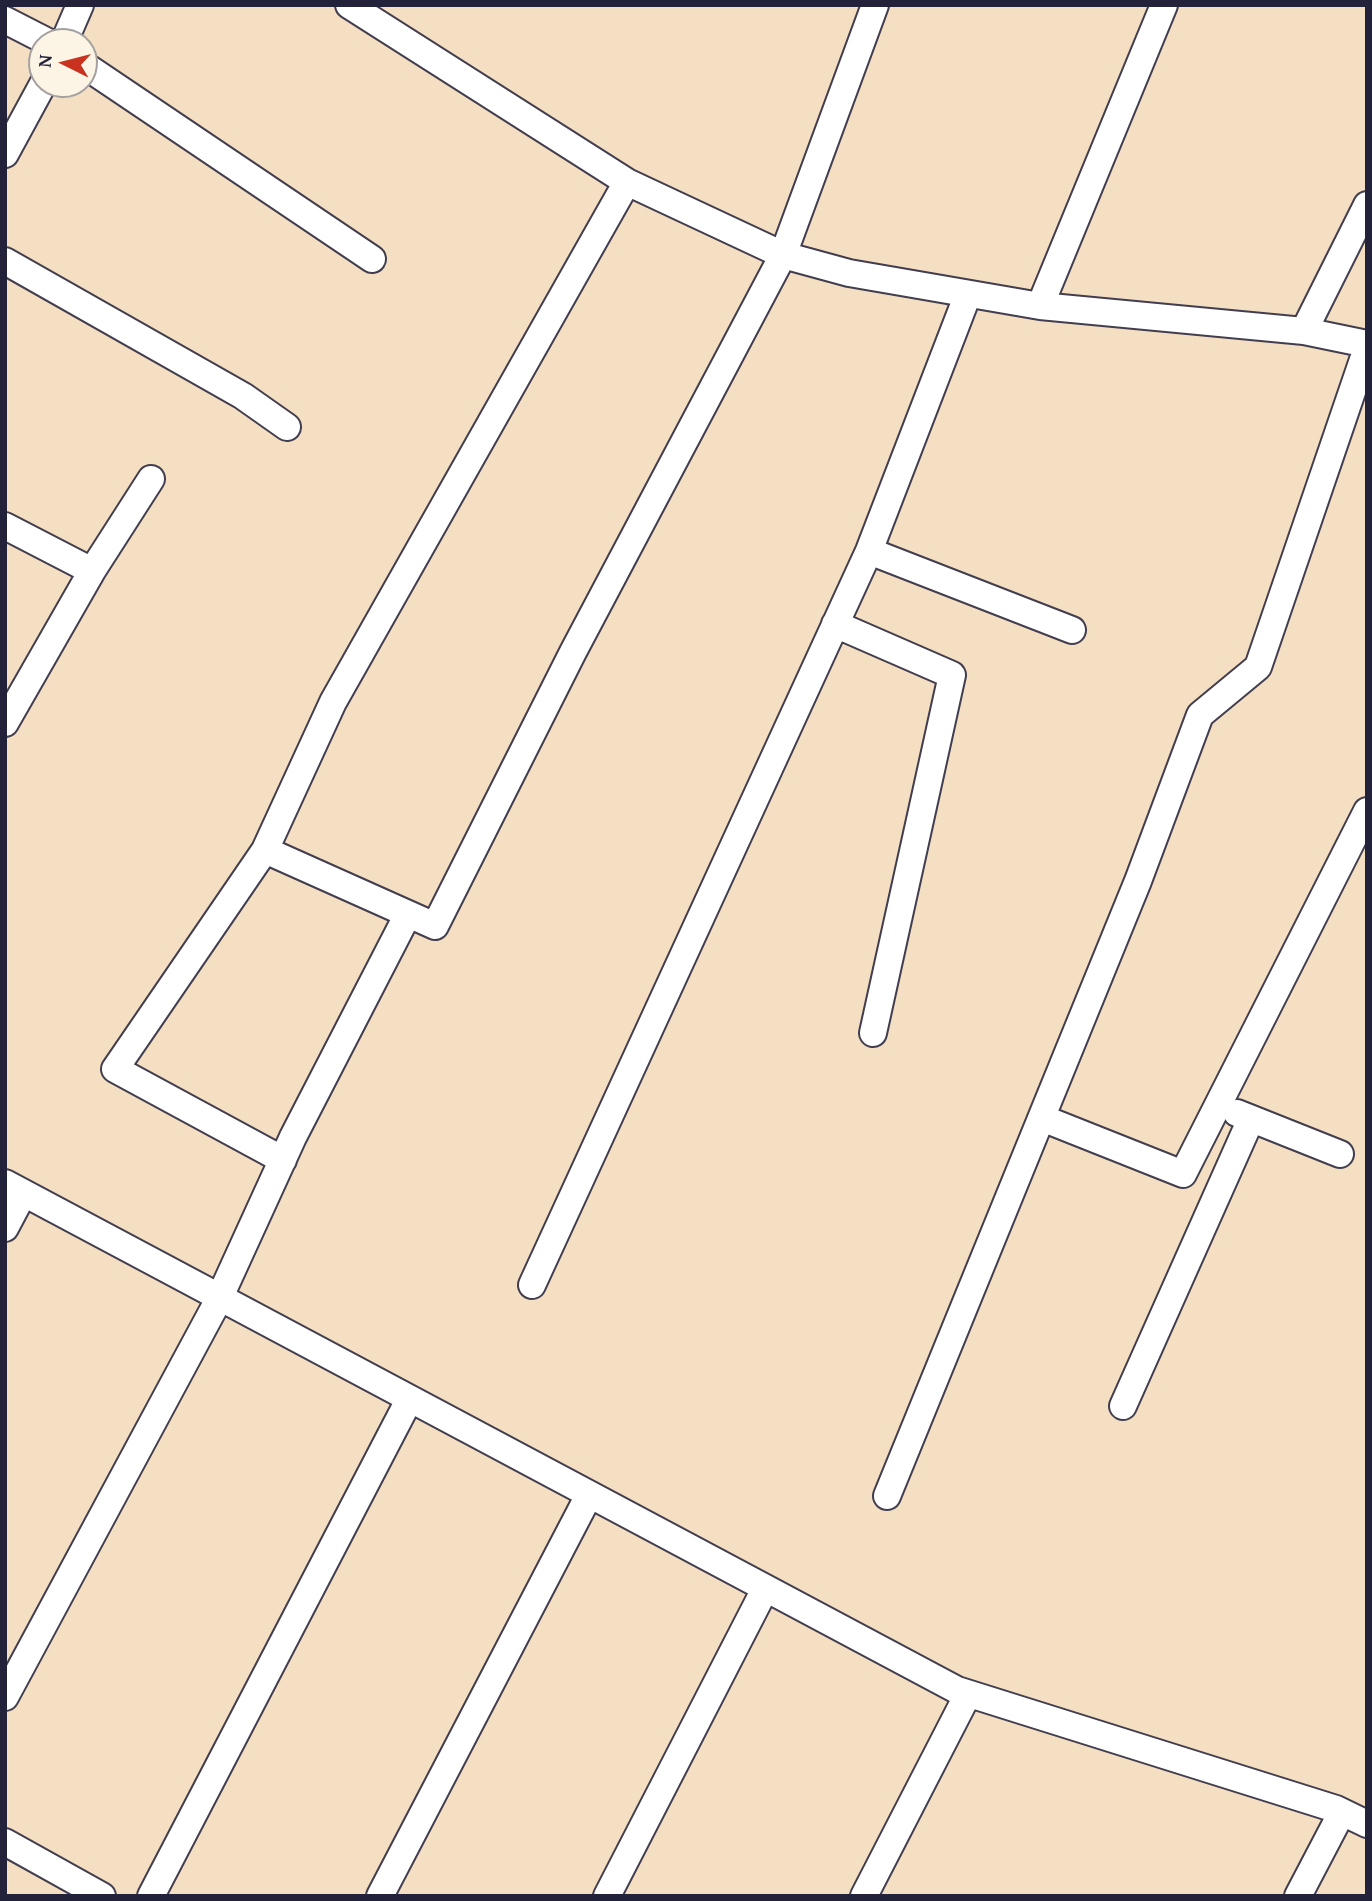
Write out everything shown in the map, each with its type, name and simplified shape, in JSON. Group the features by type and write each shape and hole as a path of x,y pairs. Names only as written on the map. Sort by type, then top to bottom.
{"street":[{"path":"70,28 80,5"},
{"path":"349,5 627,182 783,255 849,273 1040,306 1304,331 1367,346 1258,667 1200,715 1138,881 887,1496"},
{"path":"265,850 435,926 573,652 783,255 875,5"},
{"path":"1040,306 1164,5"},
{"path":"5,20 28,32"},
{"path":"98,74 372,258"},
{"path":"5,154 35,98"},
{"path":"283,1160 115,1069 265,850 333,702 627,182"},
{"path":"1304,331 1367,205"},
{"path":"5,261 243,396 286,427"},
{"path":"532,1286 869,551 968,293"},
{"path":"5,723 92,571 151,479"},
{"path":"5,526 92,571"},
{"path":"869,551 1072,630"},
{"path":"835,624 951,675 873,1033"},
{"path":"1042,1118 1183,1174 1367,811"},
{"path":"5,1698 219,1299 283,1160 408,914"},
{"path":"1218,1105 1340,1154"},
{"path":"1123,1406 1251,1119"},
{"path":"5,1227 14,1188 765,1589 968,1693 1342,1812 1367,1824"},
{"path":"151,1896 410,1400"},
{"path":"380,1896 590,1495"},
{"path":"607,1896 765,1589"},
{"path":"864,1896 968,1693"},
{"path":"1298,1896 1342,1812"},
{"path":"5,1842 102,1896"}]}
